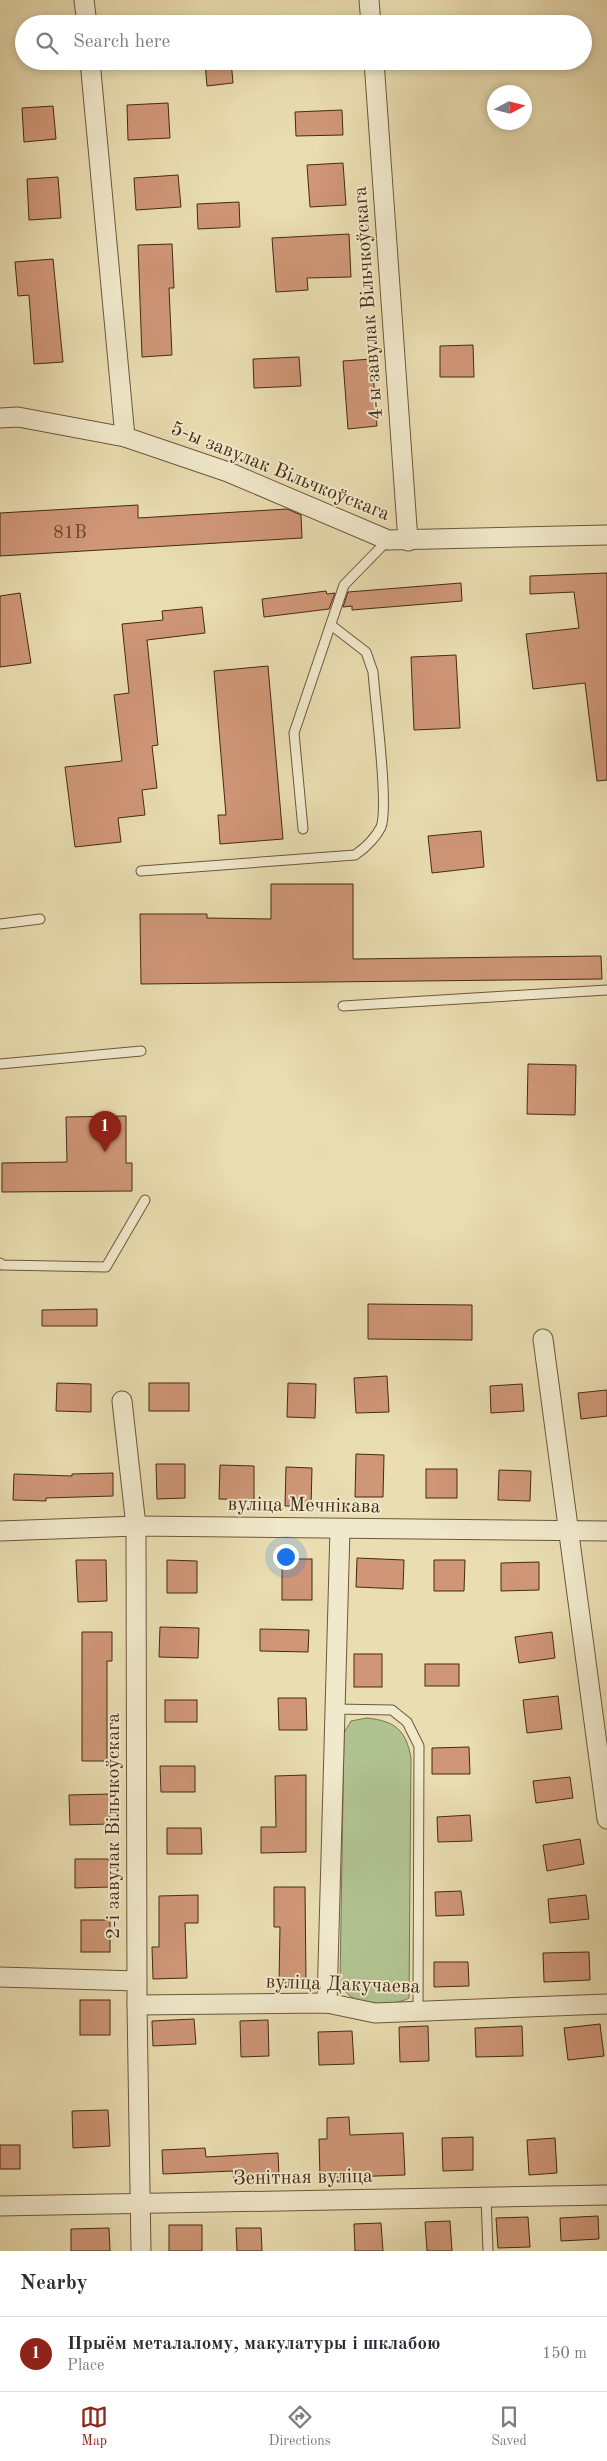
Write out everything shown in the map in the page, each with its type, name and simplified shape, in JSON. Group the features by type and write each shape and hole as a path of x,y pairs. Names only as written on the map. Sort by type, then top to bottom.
{"street":[{"path":"84,0 86,15"},
{"path":"369,0 370,15"},
{"path":"91,70 125,437"},
{"name":"4-ы завулак Вільчкоўскага","path":"375,70 408,541"},
{"name":"5-ы завулак Вільчкоўскага","path":"0,418 18,417 125,437 228,472 388,540 607,535"},
{"path":"543,1339 607,1819"},
{"name":"2-і завулак Вільчкоўскага","path":"122,1401 136,1526 137,2005 142,2251"},
{"name":"вуліца Мечнікава","path":"0,1532 136,1526 607,1531"},
{"path":"327,2003 340,1529"},
{"path":"0,1977 137,1981"},
{"name":"вуліца Дакучаева","path":"137,2005 327,2003 375,2013 607,2004"},
{"name":"Зенітная вуліца","path":"0,2206 141,2205 607,2195"}],"lane":[{"path":"303,829 294,732 344,585 388,540"},
{"path":"141,871 355,855 368,846 381,826 383,803 373,672 366,652 331,625"},
{"path":"0,924 40,920"},
{"path":"343,1006 607,990"},
{"path":"0,1064 140,1051"},
{"path":"0,1263 2,1265 106,1267 145,1200"},
{"path":"335,1709 392,1710 407,1722 419,1746 418,2011"},
{"path":"486,2197 488,2251"}],"green space":[{"path":"367,1718 377,1719 398,1729 406,1740 411,1758 409,1998 388,2004 363,2002 356,1999 349,1995 340,1983 344,1733 351,1721"}],"building":[{"path":"206,70 232,70 233,83 207,86"},
{"path":"168,103 170,138 128,140 127,105"},
{"path":"53,106 56,139 24,142 22,108"},
{"path":"342,110 343,135 296,136 295,112"},
{"path":"343,163 346,205 310,207 307,165"},
{"path":"178,175 181,207 136,210 134,178"},
{"path":"58,177 61,218 29,220 27,179"},
{"path":"239,202 240,227 198,229 197,204"},
{"path":"349,234 351,277 307,278 308,290 276,292 272,238"},
{"path":"172,244 174,288 169,288 172,355 142,357 138,245"},
{"path":"53,259 63,362 34,364 29,295 18,296 15,262"},
{"path":"473,345 474,377 440,377 440,346"},
{"path":"299,357 301,386 254,388 253,359"},
{"path":"372,359 377,426 348,429 343,361"},
{"path":"138,505 138,518 287,509 301,515 302,538 0,556 0,513"},
{"path":"607,573 607,780 597,781 585,683 533,689 526,634 579,628 574,592 530,594 530,576"},
{"path":"461,583 462,601 352,610 352,606 343,607 348,592"},
{"path":"326,591 327,594 335,593 329,609 264,617 262,599"},
{"path":"20,593 31,663 0,667 0,596"},
{"path":"202,607 205,633 147,640 158,745 152,746 157,788 142,790 145,815 118,818 121,842 75,847 65,767 122,761 114,695 129,693 122,624 163,620 162,611"},
{"path":"456,655 460,728 414,730 411,657"},
{"path":"268,666 283,839 220,844 218,815 226,815 214,671"},
{"path":"481,831 484,867 432,873 428,836"},
{"path":"271,884 353,884 353,959 601,956 602,979 141,984 140,914 207,914 207,918 271,919"},
{"path":"528,1064 576,1065 575,1115 527,1114"},
{"path":"126,1116 126,1163 132,1163 132,1191 2,1192 2,1163 67,1162 66,1117"},
{"path":"368,1304 472,1305 472,1340 368,1339"},
{"path":"97,1309 97,1326 42,1326 42,1310"},
{"path":"387,1376 389,1412 356,1413 354,1378"},
{"path":"57,1383 91,1384 91,1412 56,1411"},
{"path":"149,1383 189,1383 189,1411 149,1411"},
{"path":"288,1383 316,1384 315,1418 287,1417"},
{"path":"522,1384 524,1411 491,1413 490,1386"},
{"path":"607,1390 607,1416 581,1419 578,1393"},
{"path":"356,1454 384,1455 383,1497 355,1497"},
{"path":"156,1464 185,1464 185,1498 157,1499"},
{"path":"220,1465 254,1466 254,1500 219,1499"},
{"path":"286,1467 312,1468 311,1506 285,1506"},
{"path":"426,1469 457,1469 457,1498 426,1498"},
{"path":"499,1470 531,1471 530,1501 498,1500"},
{"path":"113,1473 113,1496 46,1498 46,1501 13,1500 14,1474 72,1476 72,1474"},
{"path":"357,1558 404,1560 403,1589 356,1587"},
{"path":"282,1559 312,1559 312,1600 282,1600"},
{"path":"76,1560 106,1560 107,1601 78,1602"},
{"path":"167,1560 197,1561 197,1593 167,1593"},
{"path":"434,1560 465,1560 464,1591 434,1591"},
{"path":"539,1562 539,1590 501,1591 501,1563"},
{"path":"160,1627 199,1628 198,1658 159,1657"},
{"path":"260,1629 309,1630 308,1652 260,1651"},
{"path":"82,1632 112,1632 112,1661 107,1661 107,1761 82,1761"},
{"path":"552,1632 555,1658 519,1663 515,1637"},
{"path":"354,1654 382,1654 382,1687 354,1687"},
{"path":"425,1664 459,1664 459,1686 425,1686"},
{"path":"558,1696 562,1729 527,1733 523,1700"},
{"path":"278,1698 306,1698 307,1730 279,1730"},
{"path":"165,1700 197,1700 197,1722 165,1722"},
{"path":"469,1747 470,1774 432,1774 432,1748"},
{"path":"160,1766 195,1766 195,1792 161,1792"},
{"path":"306,1775 306,1852 261,1853 261,1827 276,1827 275,1776"},
{"path":"570,1777 573,1798 536,1803 533,1781"},
{"path":"110,1794 110,1824 70,1825 69,1795"},
{"path":"470,1815 472,1841 438,1842 437,1817"},
{"path":"167,1828 201,1828 202,1854 167,1854"},
{"path":"580,1839 584,1864 547,1871 543,1845"},
{"path":"75,1859 109,1859 110,1887 75,1888"},
{"path":"274,1887 305,1887 306,1983 279,1983 280,1927 274,1927"},
{"path":"461,1891 464,1915 436,1916 435,1892"},
{"path":"198,1895 198,1923 185,1923 187,1978 153,1979 152,1947 159,1947 159,1896"},
{"path":"586,1895 589,1919 550,1923 548,1899"},
{"path":"81,1920 110,1920 110,1952 81,1952"},
{"path":"589,1952 590,1980 544,1982 543,1953"},
{"path":"434,1962 468,1962 469,1986 434,1987"},
{"path":"80,2000 110,2000 110,2035 80,2035"},
{"path":"194,2019 196,2044 153,2046 152,2021"},
{"path":"268,2020 269,2056 241,2057 240,2021"},
{"path":"600,2024 604,2056 568,2060 564,2028"},
{"path":"428,2026 429,2061 400,2062 399,2027"},
{"path":"522,2026 523,2056 476,2057 475,2028"},
{"path":"352,2031 354,2064 319,2065 318,2032"},
{"path":"108,2110 110,2146 73,2148 72,2111"},
{"path":"349,2117 350,2135 403,2133 405,2175 320,2178 319,2139 327,2139 327,2118"},
{"path":"473,2137 473,2170 443,2171 442,2138"},
{"path":"555,2138 557,2173 529,2175 527,2140"},
{"path":"0,2145 20,2145 20,2169 0,2169"},
{"path":"205,2148 206,2157 278,2153 279,2177 234,2179 233,2171 163,2174 162,2150"},
{"path":"598,2216 599,2239 561,2241 560,2218"},
{"path":"528,2217 530,2247 498,2248 496,2218"},
{"path":"450,2221 452,2251 427,2251 425,2222"},
{"path":"381,2223 383,2251 355,2251 354,2224"},
{"path":"169,2225 202,2225 202,2251 169,2251"},
{"path":"109,2228 110,2251 71,2251 71,2229"},
{"path":"236,2228 261,2228 262,2251 237,2251"}],"place":[{"name":"Прыём металалому, макулатуры і шклабою","path":"105,1152"}]}
